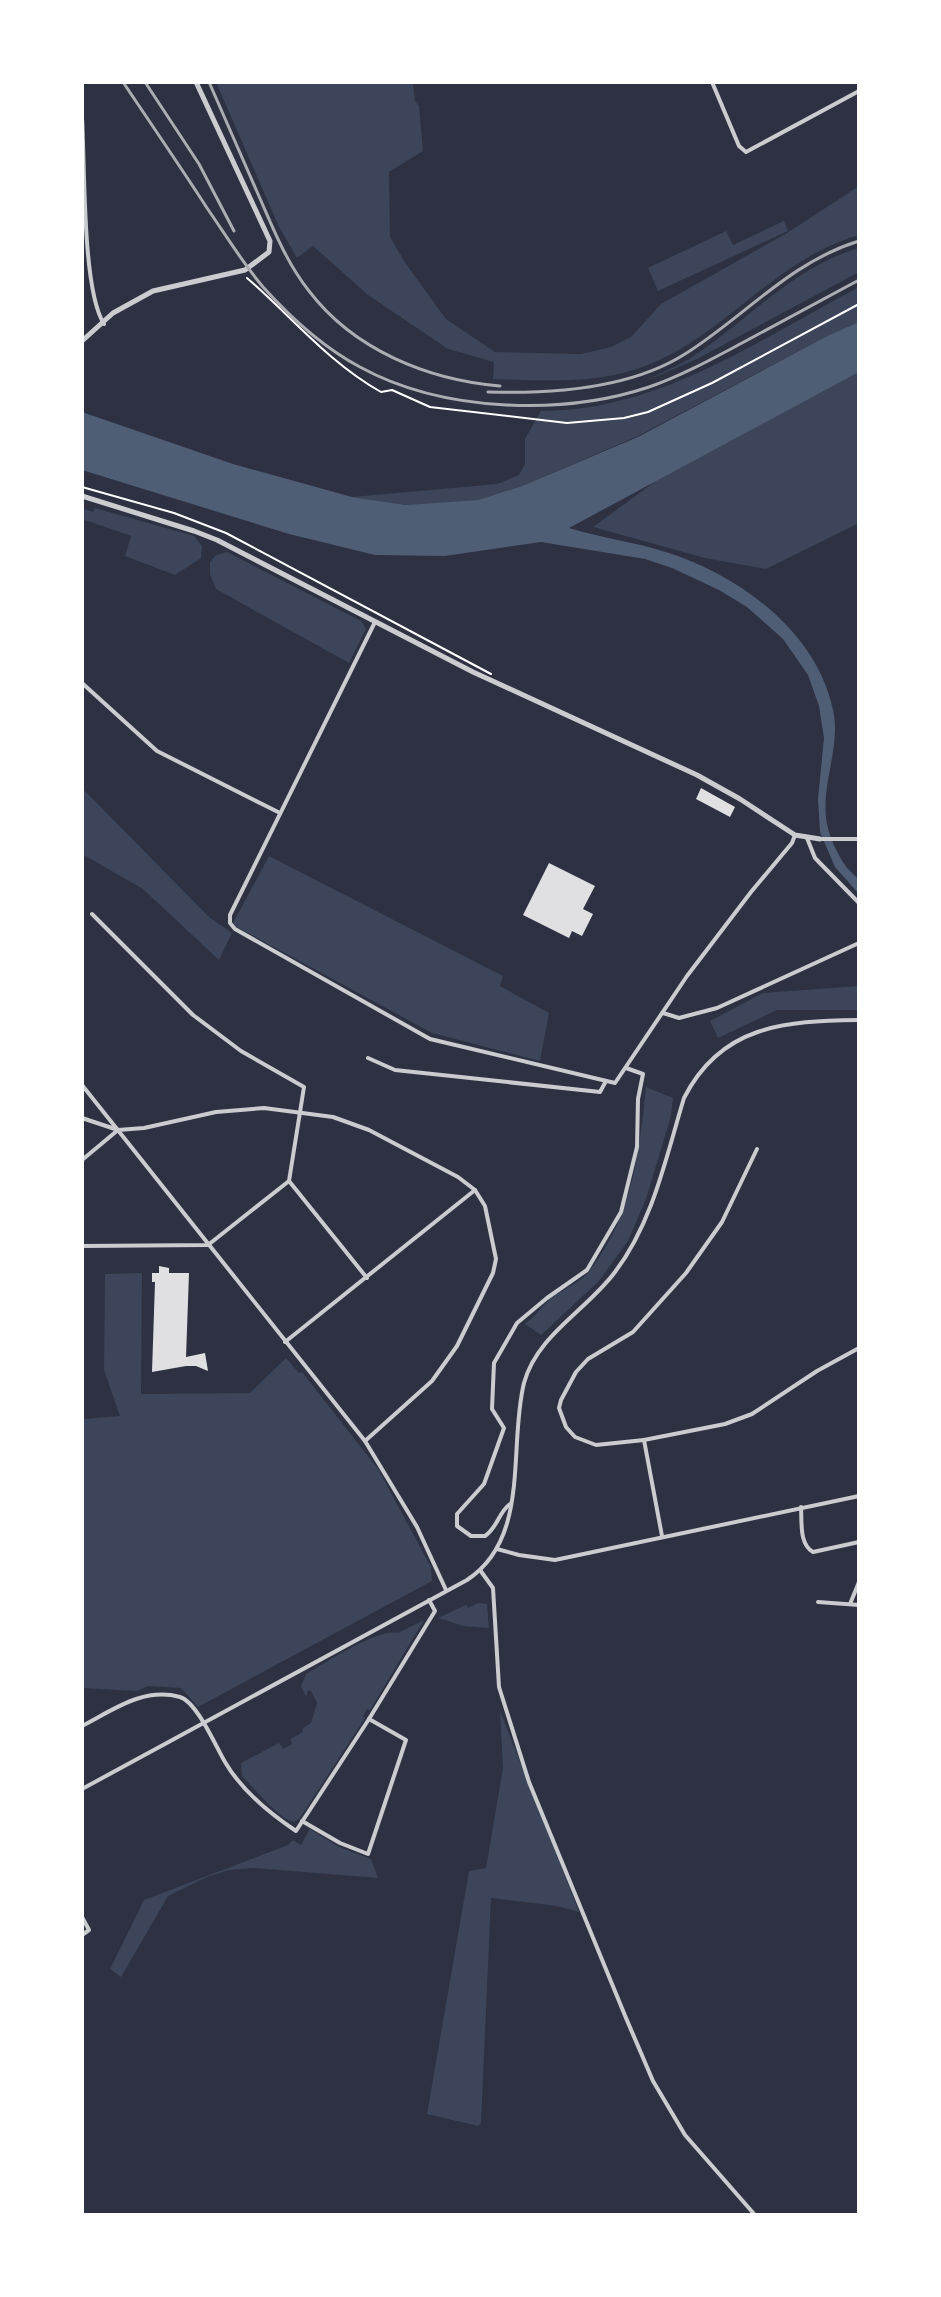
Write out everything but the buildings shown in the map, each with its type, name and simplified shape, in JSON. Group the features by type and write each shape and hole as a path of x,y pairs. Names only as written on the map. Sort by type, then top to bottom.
{"street":[{"path":"82,341 113,313 153,291 240,272 267,254 271,245 196,82"},
{"path":"712,82 739,146 746,152 859,91"},
{"path":"82,118 89,260 95,307 104,324"},
{"path":"82,258 89,260"},
{"path":"82,496 217,540 473,672 697,775 795,835 820,839 859,839"},
{"path":"375,622 230,915 230,923 235,929 430,1039 615,1083 687,976 792,843 795,835"},
{"path":"82,683 166,757 280,813"},
{"path":"807,838 815,858 859,903"},
{"path":"82,1246 208,1245 289,1181 304,1087 241,1051 193,1015 92,914"},
{"path":"663,1013 679,1018 717,1008 859,943"},
{"path":"82,1789 480,1570 497,1548 510,1504 524,1383 539,1350 615,1273 641,1232 684,1098 693,1080 719,1052 752,1033 805,1021 859,1020"},
{"path":"368,1058 395,1070 535,1086 600,1092 606,1081"},
{"path":"510,1504 501,1510 496,1526 485,1536 471,1536 457,1526 457,1514 484,1484 504,1428 492,1409 494,1363 517,1323 587,1270 621,1212 637,1147 638,1099 643,1074 626,1068"},
{"path":"82,1085 365,1441 417,1527 446,1590"},
{"path":"82,1118 118,1130 144,1128 216,1112 264,1108 333,1117 369,1130 458,1177 475,1190 485,1206 496,1259 493,1273 457,1346 432,1381 365,1441"},
{"path":"82,1160 118,1130"},
{"path":"757,1149 722,1222 686,1273 633,1332 588,1359 576,1372 559,1408 566,1427 575,1437 596,1445 644,1440 712,1427 752,1414 817,1371 859,1348"},
{"path":"289,1181 367,1278"},
{"path":"285,1342 475,1190"},
{"path":"644,1440 662,1536"},
{"path":"497,1548 555,1560 859,1496"},
{"path":"801,1507 804,1543 808,1550 813,1552 859,1542"},
{"path":"480,1570 493,1588 499,1687 529,1782 626,2018 653,2081 685,2135 755,2215"},
{"path":"850,1604 859,1582"},
{"path":"82,1726 135,1698 147,1695 184,1698 195,1710 228,1767 256,1800 296,1831 435,1611 429,1600"},
{"path":"818,1602 859,1605"},
{"path":"302,1821 340,1843 368,1854 406,1740 369,1719"},
{"path":"82,1917 89,1930 82,1935"}],"path":[{"path":"240,272 307,337 357,378 381,392 392,390 430,407 567,423 624,418 648,412 712,383 859,304"}],"shaded area":[{"path":"216,82 413,82 415,101 419,106 423,151 389,172 390,237 446,319 495,352 581,354 611,347 631,337 661,304 787,233 859,186 859,235 800,262 700,337 645,366 589,379 493,379 494,362 448,349 368,295 313,246 297,258 279,227"},
{"path":"784,221 788,231 658,291 648,268 726,231 733,245"},
{"path":"859,248 859,272 697,359 644,382 710,345 812,268"},
{"path":"859,287 859,322 638,436 522,486 478,500 441,504 406,505 352,497 497,484 519,475 525,464 525,439 541,411 584,408 667,386 745,350"},
{"path":"859,322 859,372 569,528 657,549 696,563 748,592 793,632 811,656 833,710 835,737 825,804 826,818 836,851 859,881 859,894 835,867 820,832 818,799 824,738 819,706 808,675 783,639 747,607 719,590 645,559 541,542 445,556 375,555 289,534 82,470 82,412 233,464 352,497 406,505 478,500 522,486 638,437"},
{"path":"859,372 859,523 766,569 705,558 593,527 660,478"},
{"path":"82,508 93,512 95,508 194,536 202,546 201,558 175,575 125,556 131,536 82,519"},
{"path":"227,552 361,621 366,629 349,663 216,589 210,574 210,562 216,555"},
{"path":"82,788 209,917 232,933 219,960 143,889 82,854"},
{"path":"269,856 503,976 500,986 549,1013 540,1061 432,1033 237,927 233,923"},
{"path":"859,986 859,1010 777,1010 718,1038 710,1021 763,993"},
{"path":"646,1087 673,1098 671,1116 646,1199 628,1241 599,1281 541,1335 525,1324 551,1298 587,1274 616,1226 637,1159"},
{"path":"142,1273 141,1394 250,1393 286,1358 299,1373 302,1372 378,1469 431,1567 432,1581 198,1707 181,1688 148,1686 137,1691 82,1688 82,1419 120,1416 104,1370 105,1274"},
{"path":"478,1603 487,1604 489,1628 464,1626 438,1618 466,1605 468,1608"},
{"path":"424,1620 300,1818 294,1822 284,1818 242,1776 241,1763 279,1743 283,1749 292,1744 290,1739 311,1723 317,1703 311,1691 308,1690 306,1697 301,1686 306,1674 365,1641 398,1633"},
{"path":"500,1711 579,1912 557,1906 491,1898 481,2123 478,2126 427,2114 469,1871 486,1868 503,1768"},
{"path":"310,1829 339,1847 371,1859 378,1878 253,1868 229,1870 207,1877 168,1896 121,1977 110,1969 144,1900 288,1845 293,1840 301,1845"}],"railway":[{"path":"123,82 241,258 274,299 308,332 360,367 392,382 428,393 503,405 579,402 615,396 649,387 685,372 859,280"},
{"path":"145,82 199,164 234,231"},
{"path":"209,82 287,257 327,312 348,330 394,358 446,377 500,386"},
{"path":"488,392 538,392 590,387 663,366 707,339 789,276 834,250 859,241"}]}
